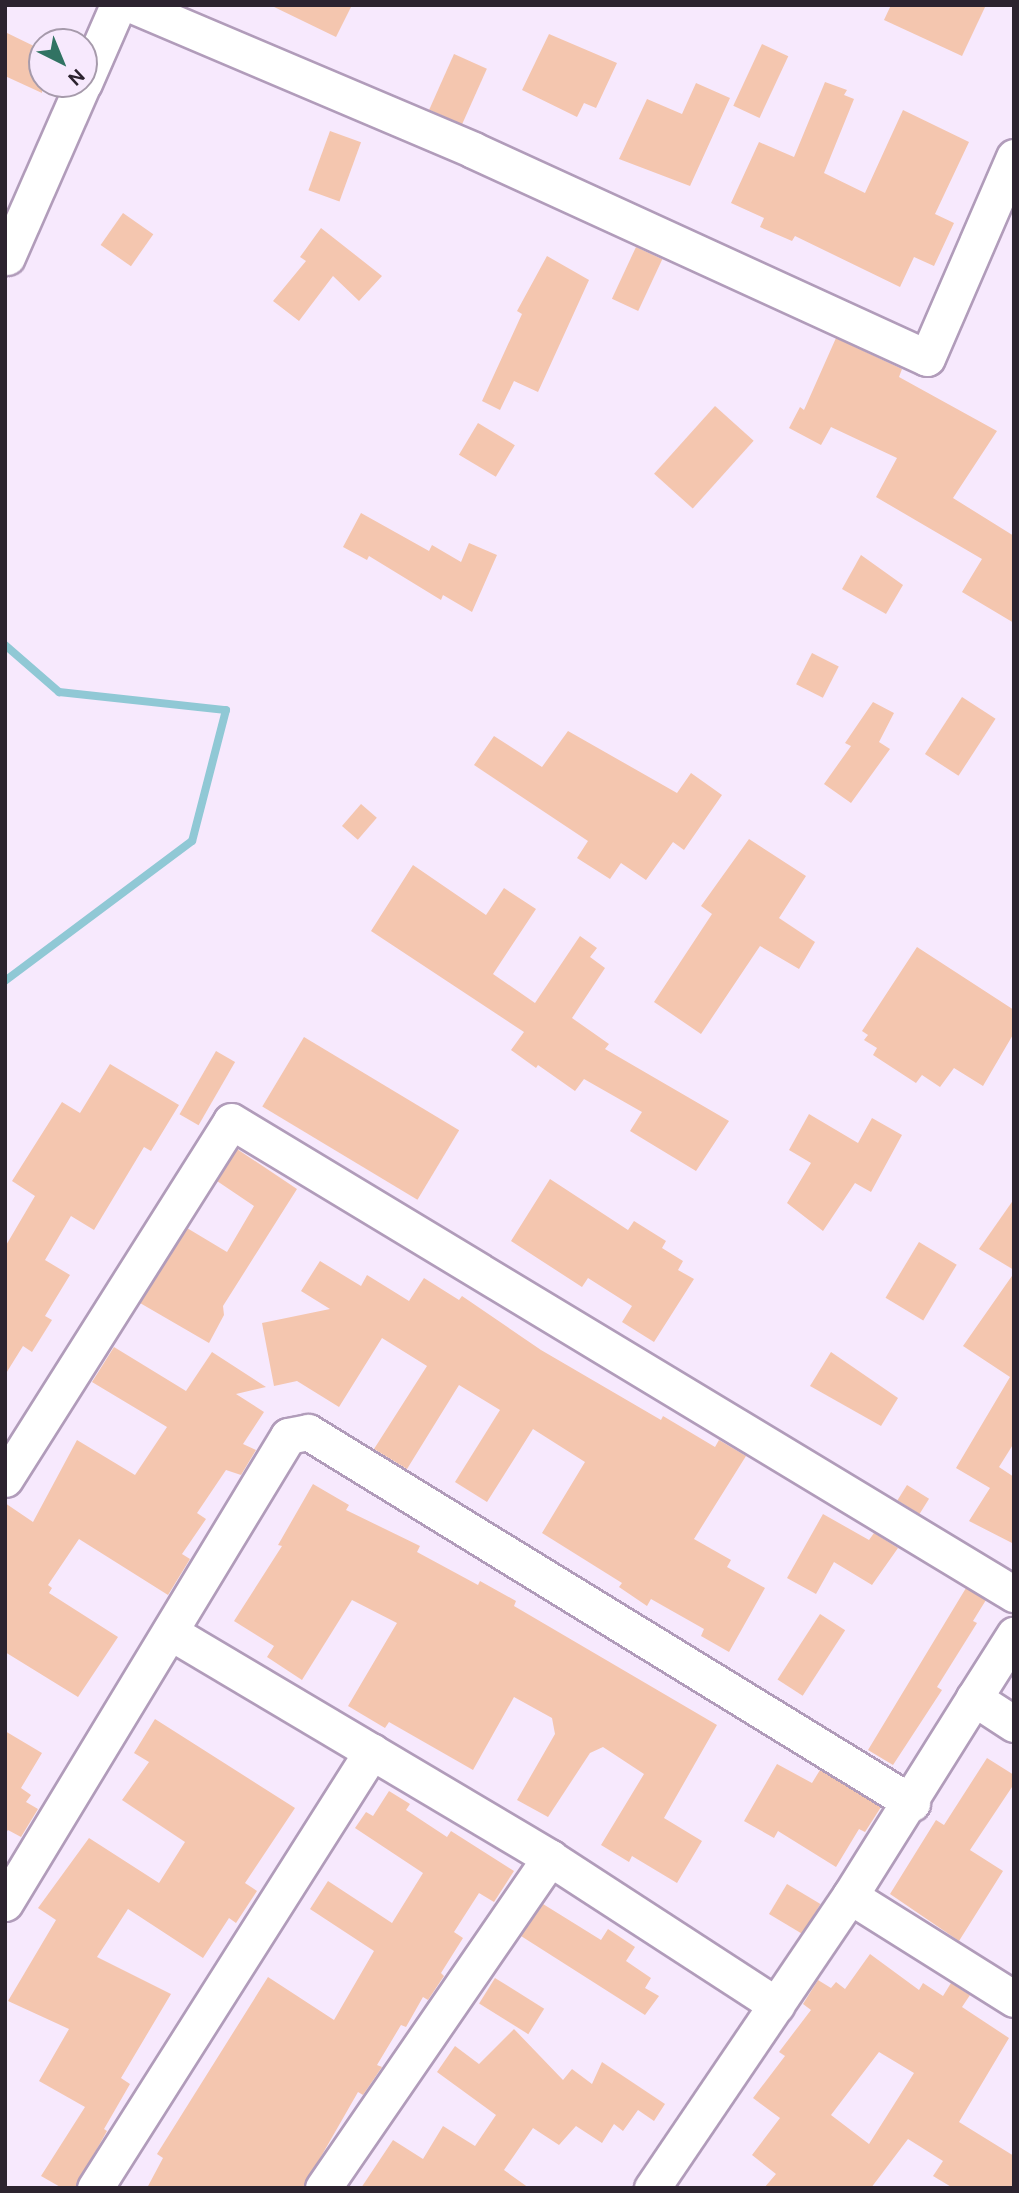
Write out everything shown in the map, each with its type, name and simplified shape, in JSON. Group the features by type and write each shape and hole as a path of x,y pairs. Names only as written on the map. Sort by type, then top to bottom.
{"street":[{"path":"98,51 118,5"},
{"path":"132,5 473,150 927,358 1014,157"},
{"path":"7,257 77,98"},
{"path":"5,1479 231,1121 1014,1594"},
{"path":"5,1903 288,1436 308,1432 912,1803"},
{"path":"170,1632 550,1858 776,2005"},
{"path":"652,2188 912,1803 1014,1635"},
{"path":"975,1698 1014,1724"},
{"path":"94,2188 372,1751"},
{"path":"323,2188 550,1858"},
{"path":"850,1896 1014,1999"}],"building":[{"path":"270,5 352,5 336,37"},
{"path":"891,5 986,5 962,56 884,20"},
{"path":"5,32 28,43 28,87 5,76"},
{"path":"549,34 617,63 596,108 584,103 577,117 522,90"},
{"path":"762,44 788,56 760,118 733,106"},
{"path":"454,54 487,69 462,124 429,110"},
{"path":"825,82 847,90 844,95 854,99 824,173 865,193 903,110 969,142 935,214 954,223 934,266 914,257 900,287 795,236 792,241 760,227 764,218 731,203 759,142 794,157"},
{"path":"696,83 730,98 690,186 619,159 647,99 682,114"},
{"path":"330,131 361,142 339,201 308,190"},
{"path":"123,213 153,234 131,266 101,245"},
{"path":"321,228 382,276 359,301 333,276 299,321 273,301 306,261 300,257"},
{"path":"636,247 662,259 638,311 612,299"},
{"path":"547,256 589,280 538,392 514,381 500,410 482,401 522,314 517,311"},
{"path":"836,338 902,369 899,377 997,431 953,498 1014,536 1014,623 962,592 982,559 876,497 897,458 831,427 821,445 789,428 800,407 804,410"},
{"path":"715,406 754,441 693,508 654,474"},
{"path":"478,423 515,445 496,477 459,455"},
{"path":"361,513 429,551 432,545 461,562 469,543 497,555 472,612 443,595 441,600 369,556 367,560 343,547"},
{"path":"861,555 903,585 886,614 842,589"},
{"path":"812,653 839,667 823,698 796,684"},
{"path":"962,697 996,719 959,776 925,754"},
{"path":"873,702 894,713 879,742 890,749 851,803 824,784 851,746 845,743"},
{"path":"568,731 677,793 691,773 722,795 684,850 673,842 646,880 621,863 610,879 577,858 588,841 474,765 494,736 542,767"},
{"path":"361,804 377,818 358,840 342,826"},
{"path":"749,839 806,876 779,918 815,942 799,969 760,946 701,1034 654,1002 712,914 701,906"},
{"path":"413,865 486,915 504,888 536,909 493,974 535,1003 580,936 597,948 590,957 605,968 572,1018 609,1044 605,1049 729,1121 696,1171 630,1131 642,1112 584,1079 575,1091 538,1065 536,1068 511,1050 524,1032 371,931"},
{"path":"917,947 1014,1010 1014,1033 983,1086 954,1068 940,1087 922,1075 916,1083 873,1055 877,1048 864,1040 868,1035 862,1031"},
{"path":"304,1037 459,1130 417,1200 262,1106"},
{"path":"216,1051 235,1062 199,1125 180,1114"},
{"path":"110,1064 179,1105 151,1151 144,1147 94,1230 71,1216 45,1260 70,1275 45,1316 52,1320 32,1352 23,1346 5,1375 5,1247 35,1196 12,1181 62,1102 80,1113"},
{"path":"809,1114 858,1143 872,1118 902,1135 871,1192 855,1183 823,1231 787,1203 811,1163 789,1150"},
{"path":"237,1149 297,1189 223,1306 224,1315 209,1343 140,1303 187,1228 227,1252 254,1206 217,1181"},
{"path":"550,1179 628,1230 634,1221 666,1241 662,1248 683,1261 678,1270 694,1279 654,1342 622,1322 632,1306 588,1278 582,1287 511,1241"},
{"path":"1014,1199 1014,1270 979,1249"},
{"path":"919,1242 957,1265 923,1320 886,1298"},
{"path":"320,1261 361,1286 367,1275 409,1301 424,1278 459,1300 462,1296 541,1350 661,1420 663,1416 715,1447 719,1440 746,1456 694,1539 731,1560 727,1567 765,1588 729,1652 701,1636 704,1629 651,1599 647,1606 619,1587 622,1583 542,1533 585,1462 533,1429 487,1502 455,1482 500,1410 459,1385 407,1469 374,1449 427,1366 382,1338 339,1407 297,1381 274,1386 262,1323 330,1309 301,1291"},
{"path":"1014,1273 1014,1443 999,1467 1014,1477 1014,1544 969,1521 990,1488 956,1468 1010,1377 963,1346"},
{"path":"114,1347 186,1391 212,1352 266,1387 236,1394 264,1412 243,1444 256,1450 241,1475 226,1470 197,1513 206,1519 182,1554 190,1559 168,1595 79,1539 48,1585 52,1588 49,1593 118,1637 78,1697 5,1652 5,1503 33,1522 77,1440 135,1475 167,1427 92,1382"},
{"path":"831,1352 898,1398 881,1426 810,1386"},
{"path":"313,1484 349,1505 346,1510 420,1546 417,1552 478,1585 480,1581 516,1601 514,1606 717,1725 664,1818 702,1841 677,1883 632,1856 629,1862 601,1845 644,1774 603,1747 590,1753 548,1817 517,1800 555,1734 552,1718 514,1697 473,1770 389,1722 385,1728 348,1706 397,1623 352,1600 302,1680 267,1657 274,1646 234,1621 282,1546 278,1545"},
{"path":"907,1485 929,1499 920,1514 897,1500"},
{"path":"823,1514 869,1540 874,1533 898,1548 872,1585 834,1562 816,1594 787,1578"},
{"path":"966,1588 986,1600 973,1621 977,1623 937,1687 942,1690 893,1765 868,1750"},
{"path":"820,1614 845,1630 803,1696 778,1679"},
{"path":"155,1719 295,1808 245,1883 257,1891 236,1923 229,1918 203,1958 128,1909 97,1957 171,1994 121,2078 130,2084 75,2188 62,2188 41,2176 85,2107 39,2081 69,2029 8,2001 56,1920 38,1908 89,1838 159,1883 185,1842 122,1800 149,1762 134,1753"},
{"path":"5,1731 42,1753 21,1788 31,1795 26,1802 38,1809 21,1837 8,1830 5,1834"},
{"path":"987,1758 1014,1775 1014,1784 970,1850 1003,1871 959,1941 890,1894 936,1820 944,1825"},
{"path":"777,1764 812,1783 820,1770 881,1807 865,1832 859,1829 836,1867 778,1831 774,1838 744,1821"},
{"path":"389,1791 410,1804 406,1810 447,1837 451,1831 514,1871 494,1902 479,1893 454,1932 463,1938 441,1973 444,1976 428,2000 423,1997 406,2027 401,2025 377,2065 382,2067 363,2095 358,2092 303,2188 147,2188 163,2158 157,2154 268,1977 334,2020 374,1951 310,1909 328,1881 392,1923 423,1873 355,1828 366,1812 373,1816"},
{"path":"787,1884 820,1904 802,1934 769,1914"},
{"path":"543,1904 601,1940 608,1929 635,1947 626,1961 651,1978 645,1988 659,1996 645,2015 521,1936"},
{"path":"870,1954 919,1990 923,1983 943,1996 951,1983 970,1995 962,2007 1009,2038 959,2122 1014,2156 1014,2188 953,2188 933,2176 943,2161 908,2139 871,2188 764,2188 776,2174 752,2155 780,2118 753,2098 785,2056 779,2052 811,2010 803,2004 818,1980 831,1988 836,1982 845,1989","holes":["879,2052 914,2073 869,2144 831,2115"]},
{"path":"495,1978 544,2009 528,2034 479,2003"},
{"path":"514,2029 563,2080 572,2069 592,2084 602,2062 665,2104 654,2121 638,2110 623,2131 614,2124 602,2143 576,2126 559,2145 533,2128 504,2170 529,2188 361,2188 393,2140 423,2159 443,2126 475,2146 496,2115 437,2072 455,2046 479,2064"}],"waterway":[{"path":"5,645 59,692 226,710 192,841 5,981"}]}
